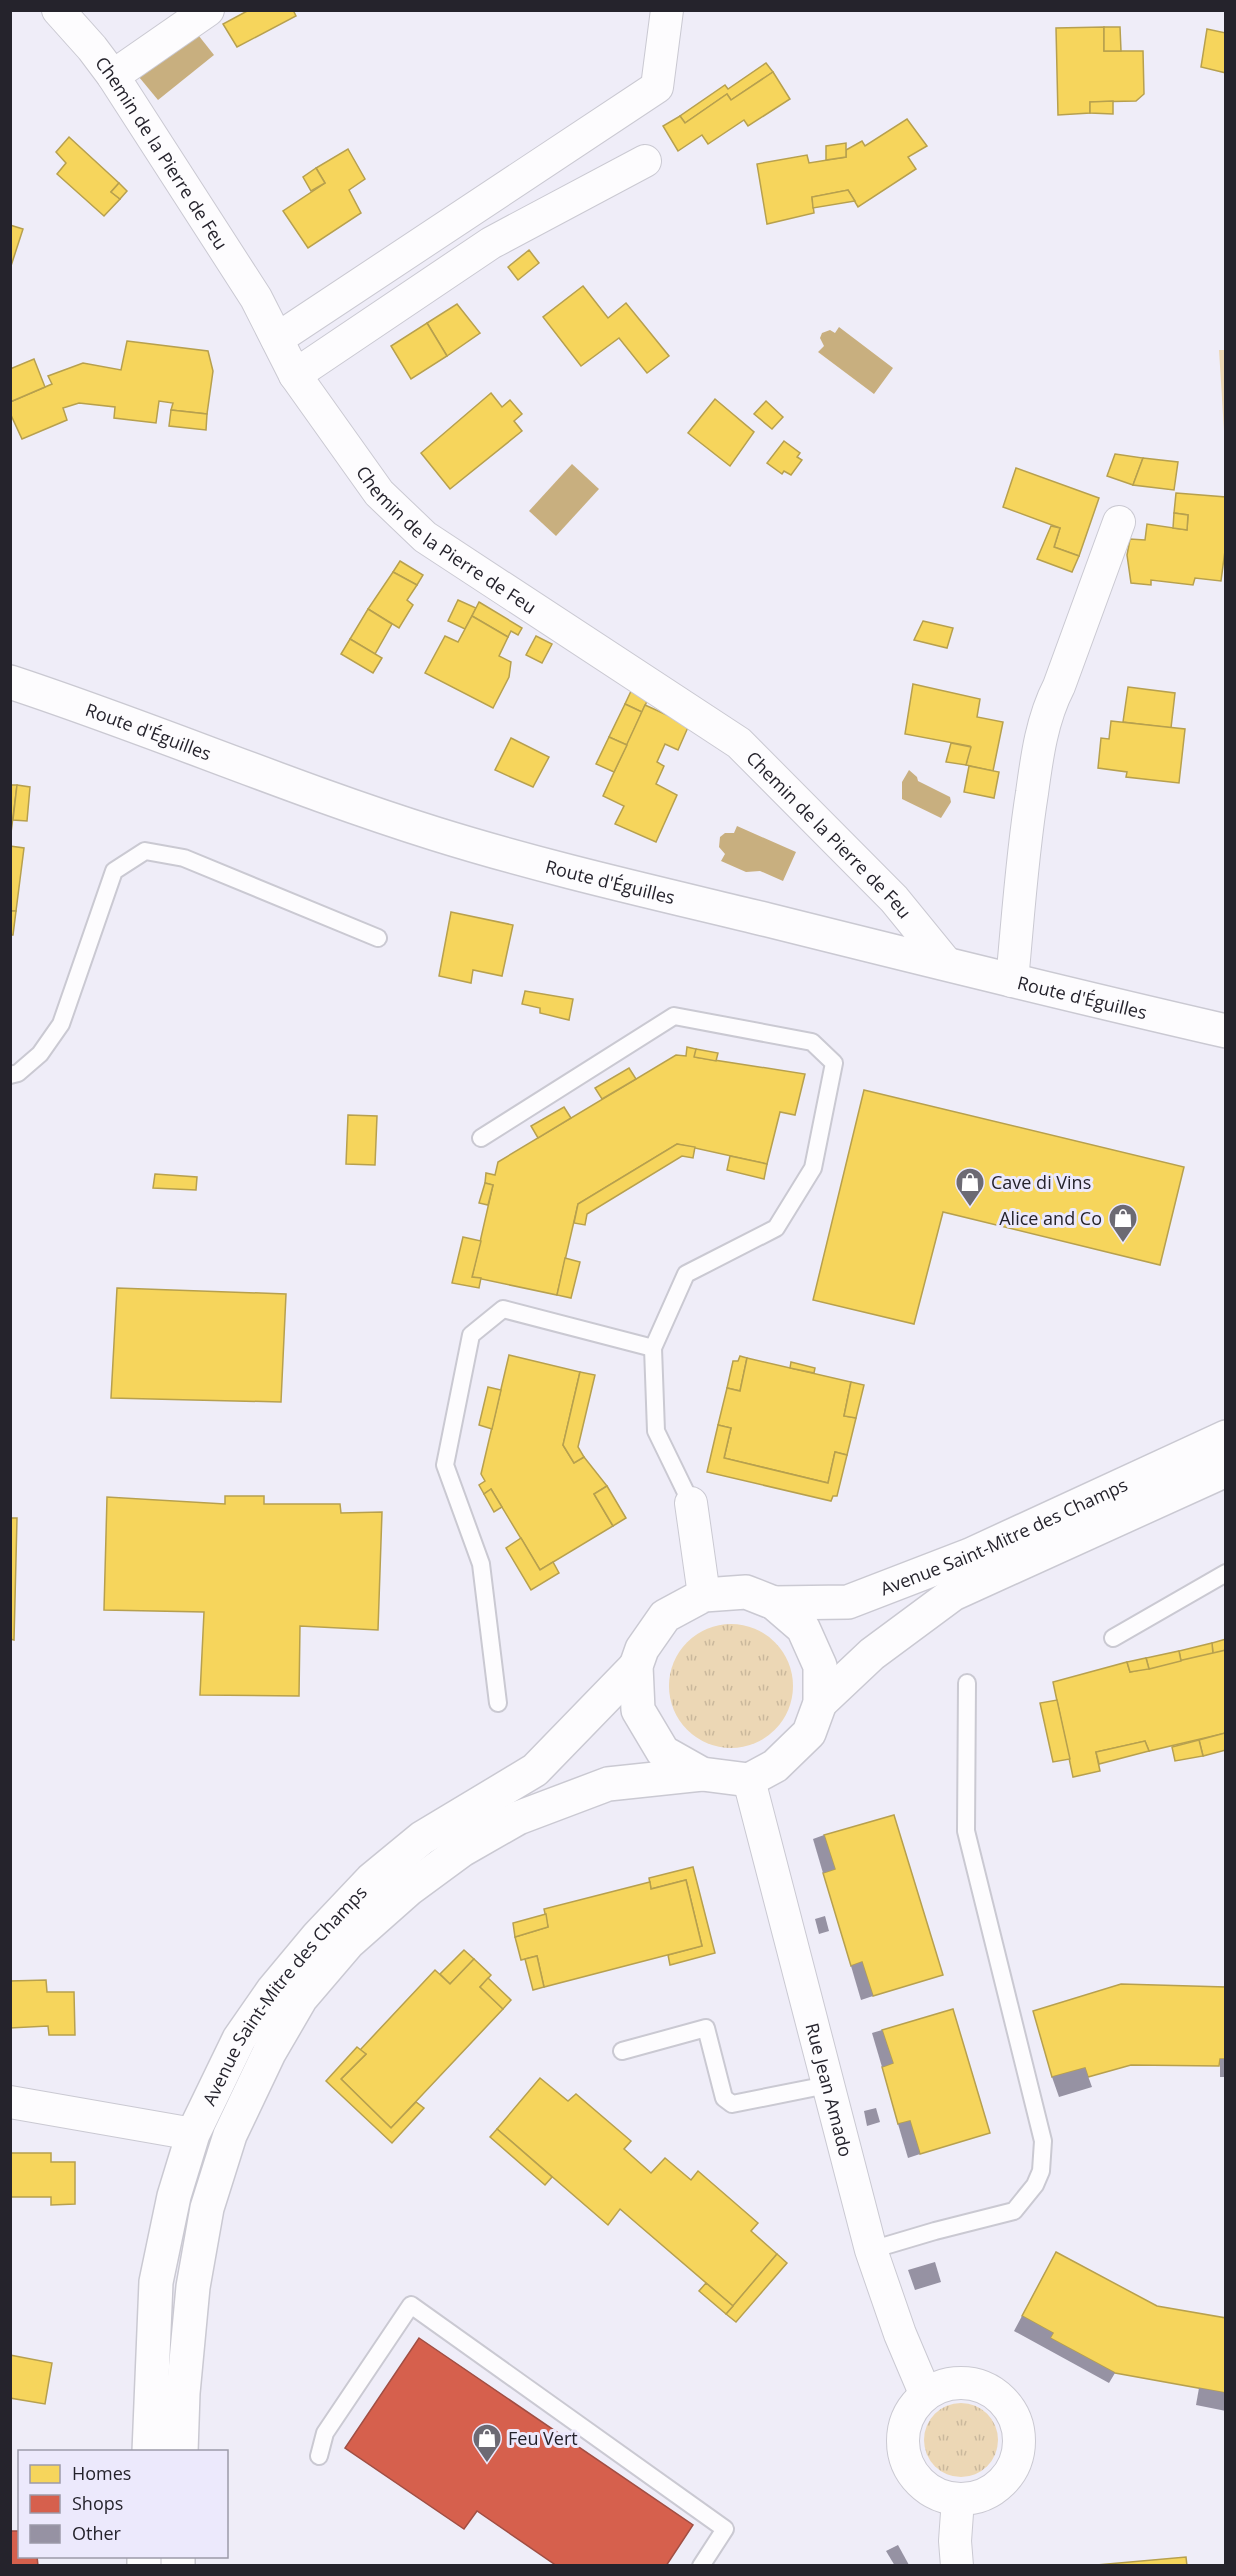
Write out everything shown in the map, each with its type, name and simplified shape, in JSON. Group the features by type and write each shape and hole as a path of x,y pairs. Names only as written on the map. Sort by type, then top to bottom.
{"street":[{"name":"Chemin de la Pierre de Feu","path":"58,10 92,48 112,76 256,298 295,375 379,493 425,537 739,743 894,899 947,964"},
{"path":"112,76 208,10"},
{"path":"277,339 657,87 667,10"},
{"path":"295,375 490,243 645,161"},
{"path":"1012,981 1026,830 1038,754 1050,704 1059,686 1119,522"},
{"name":"Route d'Éguilles","path":"10,682 91,709 327,797 435,834 541,865 1012,981 1226,1031"},
{"name":"Avenue Saint-Mitre des Champs","path":"774,1604 848,1602 970,1555 1226,1437"},
{"name":"Avenue Saint-Mitre des Champs","path":"820,1702 872,1654 953,1594 1226,1470"},
{"path":"691,1503 704,1595"},
{"path":"746,1592 774,1604 803,1628 820,1666 820,1702 809,1733 775,1766 749,1780 702,1774 663,1752 638,1710 636,1666 642,1649 665,1616 704,1595 746,1592"},
{"name":"Avenue Saint-Mitre des Champs","path":"149,2450 156,2282 174,2196 193,2134 239,2039 273,1990 318,1936 371,1880 422,1838 535,1770 636,1666"},
{"name":"Avenue Saint-Mitre des Champs","path":"180,2450 193,2287 207,2208 230,2135 269,2053 301,1998 348,1943 409,1889 462,1850 499,1828 518,1818 608,1784 702,1774"},
{"name":"Rue Jean Amado","path":"749,1780 872,2250 900,2334 925,2393"},
{"path":"10,2102 193,2134"},
{"path":"967,2383 986,2388 1002,2399 1013,2415 1018,2444 1010,2472 997,2486 982,2496 958,2499 931,2490 918,2479 908,2466 903,2450 903,2433 908,2417 925,2393 947,2384 967,2383"},
{"path":"957,2565 955,2541 958,2499"}],"lane":[{"path":"10,1075 18,1073 40,1054 61,1024 114,871 145,851 184,858 378,938"},
{"path":"481,1138 674,1016 812,1042 834,1063 813,1168 776,1228 686,1274 653,1348 656,1431 691,1503"},
{"path":"498,1704 481,1564 445,1465 471,1335 503,1309 653,1348"},
{"path":"1113,1638 1226,1573"},
{"path":"872,2250 934,2231 1014,2211 1035,2185 1041,2171 1043,2141 966,1832 967,1683"},
{"path":"622,2051 706,2028 724,2098 732,2104 827,2085"},
{"path":"320,2456 325,2433 411,2305 725,2529 701,2565"}],"green space":[{"path":"1219,350 1225,350 1225,447"},
{"path":"731,1624 755,1629 775,1642 788,1662 793,1686 788,1710 775,1730 755,1743 731,1748 707,1743 687,1730 674,1710 669,1686 674,1662 687,1642 707,1629"},
{"path":"961,2403 982,2409 992,2419 998,2440 992,2461 982,2471 961,2477 940,2471 930,2461 924,2440 930,2419 940,2409"}],"shaded area":[{"path":"195,31 214,55 158,100 139,77"},
{"path":"839,327 893,368 874,394 818,352 824,346 820,338 822,333 830,330 835,333"},
{"path":"572,464 599,489 556,536 529,511"},
{"path":"909,770 918,781 950,797 951,802 941,818 902,799 902,782"},
{"path":"737,826 796,852 783,881 760,871 746,872 721,861 725,854 719,847 720,837 725,833 734,833"}],"building: Homes":[{"path":"249,10 293,10 296,16 237,47 223,24"},
{"path":"1104,27 1104,51 1143,51 1144,94 1136,101 1090,102 1090,113 1058,115 1056,28"},
{"path":"1104,27 1120,27 1121,51 1104,51"},
{"path":"1207,29 1226,33 1226,73 1201,67"},
{"path":"766,63 773,72 731,100 727,94 685,123 680,116 725,85 728,89"},
{"path":"773,72 790,99 748,126 744,120 708,144 702,135 678,151 663,126 680,116 685,123 727,94 731,100"},
{"path":"1113,101 1113,114 1090,113 1090,102"},
{"path":"907,119 927,146 908,157 916,169 858,207 848,190 812,197 814,213 767,224 757,164 807,155 809,163 846,157 846,150 862,141 865,146"},
{"path":"69,137 119,183 111,192 120,199 104,216 57,174 66,163 56,152"},
{"path":"846,143 846,157 826,160 826,146"},
{"path":"348,149 365,179 349,190 361,213 308,248 283,211 325,183 316,168"},
{"path":"316,168 325,183 311,191 303,177"},
{"path":"119,183 127,191 120,199 111,192"},
{"path":"848,190 855,201 813,208 812,197"},
{"path":"10,225 23,229 10,269"},
{"path":"529,250 539,263 518,280 508,267"},
{"path":"583,286 608,318 626,303 669,356 647,373 619,338 581,366 543,317"},
{"path":"457,304 480,333 447,356 427,323"},
{"path":"427,323 447,356 411,379 391,346"},
{"path":"127,341 208,351 213,371 207,414 171,410 173,403 159,401 156,423 114,418 115,407 79,403 63,408 67,420 22,439 10,413 10,402 52,384 48,376 83,363 121,370"},
{"path":"34,359 45,387 10,402 10,369"},
{"path":"491,393 502,407 510,400 522,414 514,421 522,431 450,489 421,453"},
{"path":"715,399 754,432 730,466 688,433"},
{"path":"766,401 783,417 772,429 754,414"},
{"path":"171,410 207,414 206,430 169,426"},
{"path":"784,441 800,453 797,457 802,460 791,475 784,471 782,474 767,463"},
{"path":"1115,454 1143,458 1133,485 1107,476"},
{"path":"1143,458 1178,462 1174,490 1133,485"},
{"path":"1016,468 1099,498 1079,556 1054,547 1060,528 1003,507"},
{"path":"1176,493 1226,497 1226,543 1221,581 1195,578 1193,585 1151,580 1151,585 1131,583 1127,555 1130,539 1145,540 1147,524 1187,530 1188,515 1174,513"},
{"path":"1174,513 1188,515 1187,530 1173,528"},
{"path":"1051,526 1060,528 1054,547 1079,556 1072,572 1037,559"},
{"path":"400,561 423,575 417,585 393,572"},
{"path":"393,572 417,585 407,600 413,605 399,628 368,609"},
{"path":"458,600 476,608 465,629 448,621"},
{"path":"479,602 522,628 518,635 511,631 508,637 472,616"},
{"path":"368,609 392,624 375,654 350,639"},
{"path":"472,616 508,637 499,656 511,662 509,677 493,708 425,673 445,636 458,642"},
{"path":"923,621 953,628 947,648 914,640"},
{"path":"536,636 552,644 542,663 526,655"},
{"path":"350,639 382,658 373,673 341,654"},
{"path":"913,684 980,699 977,717 1003,722 993,771 966,765 970,746 905,734"},
{"path":"1128,687 1175,693 1171,728 1123,722"},
{"path":"632,689 648,699 642,712 625,704"},
{"path":"625,704 642,712 627,745 609,737"},
{"path":"645,705 689,725 678,750 665,744 657,762 664,766 656,784 677,795 656,842 615,824 624,806 603,796"},
{"path":"1111,721 1185,729 1179,783 1126,777 1127,772 1098,768 1101,738 1109,739"},
{"path":"609,737 627,745 614,772 596,764"},
{"path":"511,738 549,757 533,787 495,770"},
{"path":"951,743 971,747 966,765 946,762"},
{"path":"969,766 999,772 994,798 964,792"},
{"path":"10,785 17,785 10,841"},
{"path":"17,785 30,787 27,821 13,820"},
{"path":"10,846 24,848 16,911 10,911"},
{"path":"10,911 16,911 13,935 10,935"},
{"path":"451,912 513,925 502,976 473,970 471,983 439,976"},
{"path":"525,991 573,999 569,1020 540,1013 540,1008 522,1004"},
{"path":"687,1047 696,1049 695,1057 805,1074 795,1115 780,1112 767,1164 677,1144 578,1204 557,1295 472,1277 493,1185 485,1183 486,1173 495,1175 498,1162 676,1055 686,1056"},
{"path":"696,1049 718,1053 716,1061 694,1057"},
{"path":"629,1068 636,1079 602,1099 595,1088"},
{"path":"864,1090 1184,1167 1160,1265 943,1212 914,1324 813,1300"},
{"path":"564,1107 571,1118 538,1138 531,1126"},
{"path":"348,1115 377,1116 375,1165 346,1164"},
{"path":"677,1144 695,1147 693,1158 682,1156 587,1214 585,1225 574,1223 578,1204"},
{"path":"730,1156 767,1164 764,1179 727,1170"},
{"path":"155,1174 197,1177 196,1190 153,1188"},
{"path":"485,1183 493,1185 488,1205 479,1203"},
{"path":"463,1237 481,1241 472,1277 481,1278 479,1288 452,1283"},
{"path":"565,1258 580,1262 571,1298 557,1295"},
{"path":"117,1288 286,1294 281,1402 111,1398"},
{"path":"509,1355 580,1372 563,1445 574,1463 584,1457 607,1486 594,1494 613,1526 540,1570 491,1489 484,1494 479,1485 485,1481 481,1474"},
{"path":"740,1356 747,1358 740,1391 727,1388 733,1361 738,1361"},
{"path":"747,1358 851,1382 844,1416 856,1418 847,1455 835,1452 828,1483 724,1458 731,1428 718,1425 727,1388 740,1391"},
{"path":"791,1362 815,1368 814,1373 790,1368"},
{"path":"580,1372 595,1375 578,1447 584,1457 574,1463 563,1445"},
{"path":"851,1382 864,1385 856,1418 844,1416"},
{"path":"488,1387 501,1390 492,1429 479,1425"},
{"path":"718,1425 731,1428 724,1458 828,1483 835,1452 847,1455 837,1496 833,1496 831,1501 707,1472"},
{"path":"607,1486 626,1518 613,1526 594,1494"},
{"path":"491,1489 502,1507 494,1512 484,1494"},
{"path":"225,1496 264,1496 264,1504 340,1504 341,1513 382,1512 378,1630 300,1626 299,1696 200,1695 204,1612 104,1610 107,1497 225,1504"},
{"path":"10,1518 17,1518 14,1640 10,1639"},
{"path":"521,1538 540,1570 553,1562 559,1573 531,1590 506,1548"},
{"path":"1226,1639 1226,1650 1213,1654 1212,1643"},
{"path":"1212,1643 1213,1654 1181,1661 1179,1651"},
{"path":"1226,1650 1226,1733 1149,1751 1145,1741 1096,1752 1100,1771 1073,1777 1053,1682 1127,1662 1130,1672"},
{"path":"1179,1651 1181,1661 1149,1669 1146,1658"},
{"path":"1146,1658 1149,1669 1130,1672 1127,1662"},
{"path":"1057,1700 1070,1759 1053,1762 1040,1703"},
{"path":"1225,1733 1226,1750 1203,1756 1199,1740"},
{"path":"1199,1740 1203,1756 1175,1761 1172,1747"},
{"path":"1145,1741 1149,1751 1099,1764 1096,1752"},
{"path":"894,1815 943,1975 873,1996 862,1962 851,1966 823,1873 835,1869 824,1835"},
{"path":"693,1867 715,1953 670,1965 668,1955 702,1946 686,1880 651,1889 649,1878"},
{"path":"686,1880 702,1946 544,1987 537,1956 521,1960 515,1937 548,1927 544,1909 650,1882 651,1889"},
{"path":"546,1914 548,1927 515,1937 513,1923"},
{"path":"464,1950 474,1959 450,1984 440,1974"},
{"path":"537,1956 544,1987 533,1990 525,1959"},
{"path":"474,1959 491,1975 480,1987 503,2009 391,2128 341,2079 366,2054 360,2050 435,1970 450,1984"},
{"path":"488,1978 511,2000 503,2009 480,1987"},
{"path":"46,1980 47,1992 74,1992 75,2035 49,2035 48,2026 10,2028 10,1981"},
{"path":"1121,1984 1226,1987 1226,2059 1220,2059 1219,2066 1131,2065 1088,2077 1085,2068 1052,2077 1033,2011"},
{"path":"953,2009 990,2133 920,2154 910,2121 898,2124 882,2067 893,2063 882,2030"},
{"path":"357,2047 366,2054 341,2079 391,2128 416,2102 424,2108 392,2143 326,2081"},
{"path":"540,2078 568,2101 576,2094 631,2141 624,2149 651,2173 665,2158 691,2180 698,2171 758,2223 751,2231 777,2254 733,2306 620,2209 608,2225 497,2129"},
{"path":"497,2129 552,2177 545,2185 490,2137"},
{"path":"10,2153 51,2153 51,2162 75,2162 75,2204 51,2205 51,2197 10,2197"},
{"path":"1056,2252 1157,2306 1226,2318 1226,2393 1115,2373 1050,2338 1053,2333 1022,2316"},
{"path":"777,2254 787,2263 736,2322 726,2314"},
{"path":"706,2283 733,2306 726,2314 699,2291"},
{"path":"10,2355 52,2363 45,2404 10,2398"},
{"path":"1186,2557 1187,2566 1085,2566"}],"building: Shops":[{"name":"Feu Vert","path":"419,2338 693,2525 666,2566 557,2566 477,2511 464,2529 345,2448"},
{"path":"10,2531 18,2531 18,2558 37,2558 38,2566 10,2566"}],"building: Other":[{"path":"824,1835 835,1869 823,1873 813,1839"},
{"path":"825,1916 829,1931 819,1934 815,1919"},
{"path":"862,1962 873,1996 861,2000 851,1966"},
{"path":"882,2030 893,2063 882,2067 872,2033"},
{"path":"1220,2059 1226,2059 1226,2077 1220,2077"},
{"path":"1085,2068 1092,2087 1059,2097 1052,2077"},
{"path":"876,2108 880,2122 867,2126 864,2111"},
{"path":"910,2121 920,2154 908,2158 898,2124"},
{"path":"935,2262 941,2282 915,2290 908,2270"},
{"path":"1022,2316 1053,2333 1050,2338 1115,2373 1109,2383 1014,2331"},
{"path":"1199,2388 1226,2393 1226,2411 1196,2405"},
{"path":"898,2545 909,2565 907,2566 895,2566 886,2551"}],"place":[{"name":"Cave di Vins","path":"970,1208"},
{"name":"Alice and Co","path":"1123,1244"},
{"name":"Feu Vert","path":"487,2464"}]}
